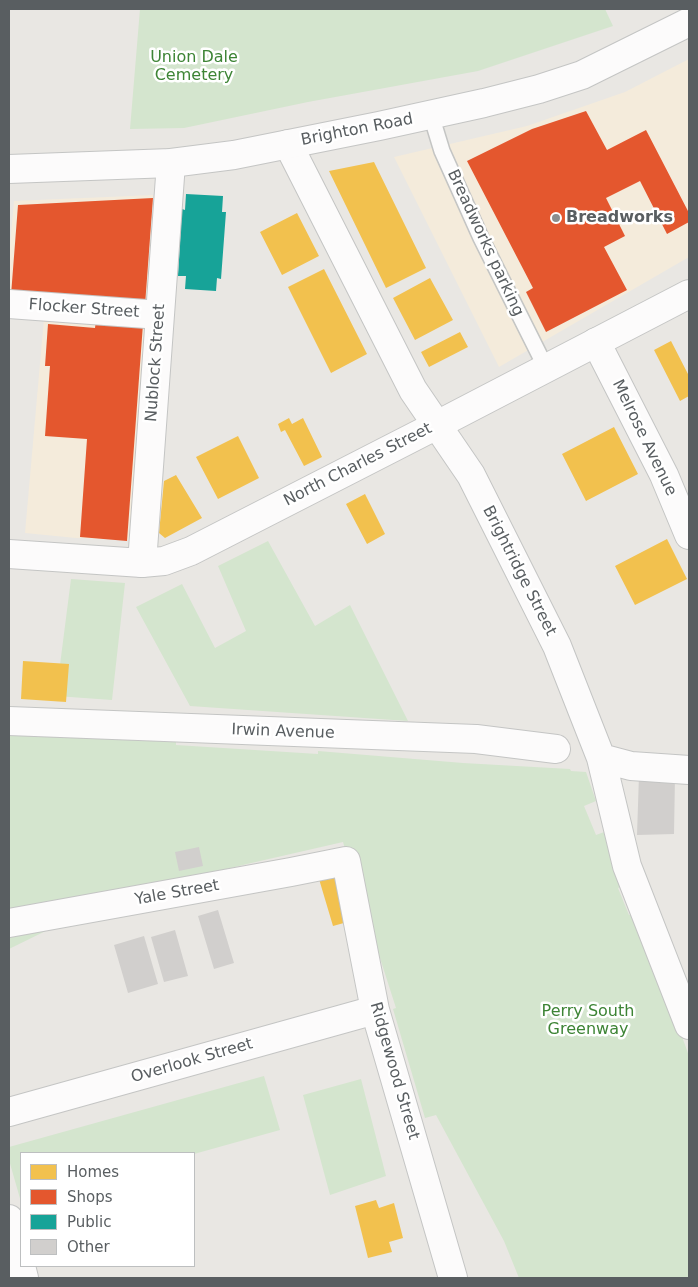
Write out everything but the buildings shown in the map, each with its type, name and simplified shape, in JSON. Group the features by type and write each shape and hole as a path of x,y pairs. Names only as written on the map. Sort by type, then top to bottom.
{"street":[{"name":"Brighton Road","path":"9,169 171,163 234,155 431,115 539,89 582,75 689,22"},
{"name":"Brightridge Street","path":"288,144 413,390 471,475 557,646 601,758 628,866 689,1025"},
{"name":"Nublock Street","path":"142,563 171,163"},
{"name":"North Charles Street","path":"9,554 142,563 164,561 191,551 689,294"},
{"name":"Flocker Street","path":"9,304 160,315"},
{"name":"Melrose Avenue","path":"596,342 664,475 689,535"},
{"name":"Irwin Avenue","path":"9,721 476,739 556,748"},
{"path":"601,758 631,766 689,770"},
{"name":"Yale Street","path":"9,923 346,861"},
{"name":"Ridgewood Street","path":"346,861 375,1010 453,1278"},
{"name":"Overlook Street","path":"9,1112 375,1010"},
{"path":"9,1219 20,1262"}],"lane":[{"name":"Breadworks parking","path":"431,115 442,152 481,238 546,368"}],"shaded area":[{"path":"689,59 689,257 499,367 394,157 527,126 625,92"},
{"path":"153,195 133,540 76,538 25,533 45,307 9,304 9,258 14,201"}],"green space":[{"name":"Union Dale Cemetery","path":"140,9 605,9 613,26 478,71 308,102 184,128 130,129"},
{"path":"268,541 315,626 350,605 408,721 190,706 136,607 182,584 215,648 246,631 218,566"},
{"path":"71,579 125,583 112,700 56,696"},
{"name":"Perry South Greenway","path":"9,729 176,741 176,745 318,754 318,751 463,763 570,769 571,771 586,772 596,801 584,806 596,835 607,831 627,884 618,888 629,915 637,912 689,1056 689,1278 519,1278 504,1241 436,1115 425,1118 393,1009 396,1008 380,958 378,959 343,842 117,896 9,949"},
{"path":"264,1076 280,1130 195,1154 195,1152 20,1152 20,1198 9,1160 9,1147"},
{"path":"361,1079 386,1176 330,1195 303,1095"}],"place":[{"name":"Breadworks","path":"556,218"}]}
